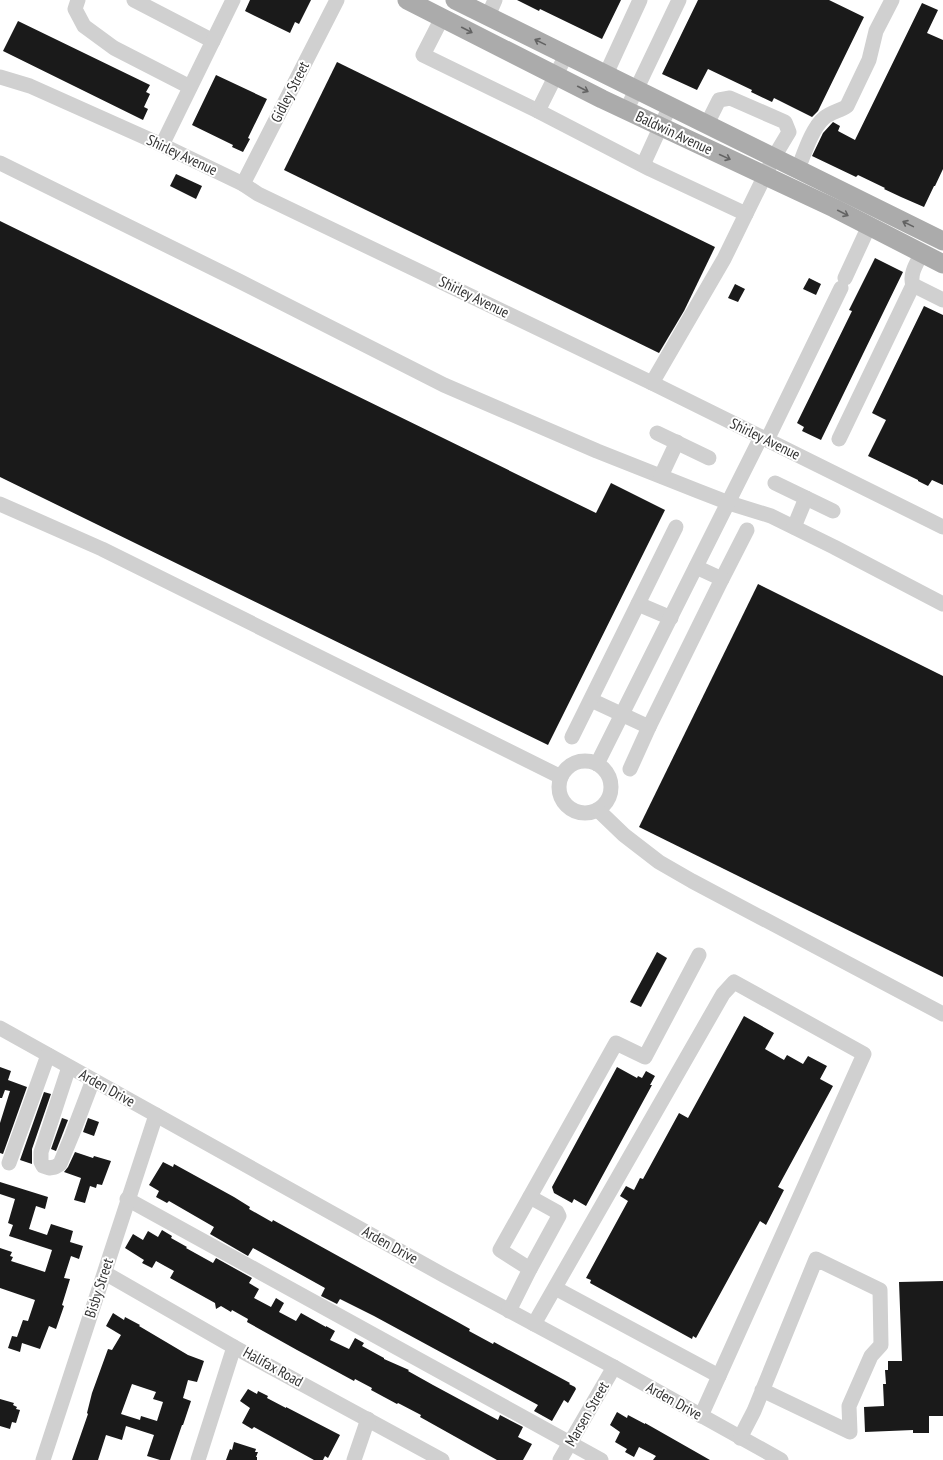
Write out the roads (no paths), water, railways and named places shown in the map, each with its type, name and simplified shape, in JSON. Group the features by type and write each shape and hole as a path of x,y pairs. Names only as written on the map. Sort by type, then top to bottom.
{"main road":[{"name":"Baldwin Avenue","path":"407,0 626,111 869,226 943,264"},
{"name":"Baldwin Avenue","path":"455,0 492,8 566,55 943,241"}],"street":[{"path":"78,0 75,9 84,26 114,48 190,87"},
{"path":"134,0 213,41"},
{"path":"162,145 233,0"},
{"name":"Gidley Street","path":"243,184 337,0"},
{"path":"606,74 640,0"},
{"path":"626,111 680,0"},
{"path":"798,169 817,126 828,115 847,106 869,60 876,31 892,0"},
{"path":"442,18 423,55 746,214"},
{"path":"538,111 566,55"},
{"name":"Shirley Avenue","path":"0,77 30,86 162,145 243,184 258,194 652,383 943,527"},
{"path":"652,383 724,259 774,157 789,132 785,122 730,98 720,100 707,124"},
{"path":"644,165 670,106"},
{"path":"0,163 444,385 597,451 729,503 770,516 943,604"},
{"path":"597,764 696,567 843,283 869,226"},
{"path":"839,439 913,285 912,274 922,253"},
{"path":"913,285 943,300"},
{"path":"657,433 709,458"},
{"path":"661,476 677,442"},
{"path":"774,483 833,511"},
{"path":"794,527 806,498"},
{"path":"0,504 102,549 561,777"},
{"path":"572,737 676,527"},
{"path":"630,769 649,727 722,579 748,530"},
{"path":"696,567 722,579"},
{"path":"638,604 670,618"},
{"path":"591,700 649,727"},
{"path":"584,761 597,764 607,772 610,780 611,789 609,798 605,805 590,814 581,814 573,811 566,806 561,799 558,790 561,777 568,767 576,762 584,761"},
{"path":"598,810 624,835 659,862 943,1014"},
{"path":"530,1269 500,1250 616,1043 645,1057 699,955"},
{"path":"534,1324 723,994 734,982 864,1054 701,1416"},
{"name":"Arden Drive","path":"0,1028 509,1311 614,1367 781,1460"},
{"path":"9,1163 48,1055"},
{"path":"69,1067 42,1152 41,1162 43,1166 49,1168 60,1164 92,1080"},
{"name":"Bisby Street","path":"43,1460 105,1272 127,1199 156,1115"},
{"path":"509,1311 559,1216 557,1212 530,1197"},
{"path":"127,1199 601,1460"},
{"path":"740,1438 762,1390 816,1259 880,1290 881,1346 871,1356 848,1406 850,1432 762,1390"},
{"name":"Halifax Road","path":"105,1272 234,1346 442,1460"},
{"path":"555,1288 719,1376"},
{"path":"198,1460 234,1346"},
{"name":"Marsen Street","path":"560,1460 614,1367"},
{"path":"354,1460 368,1419"}]}
